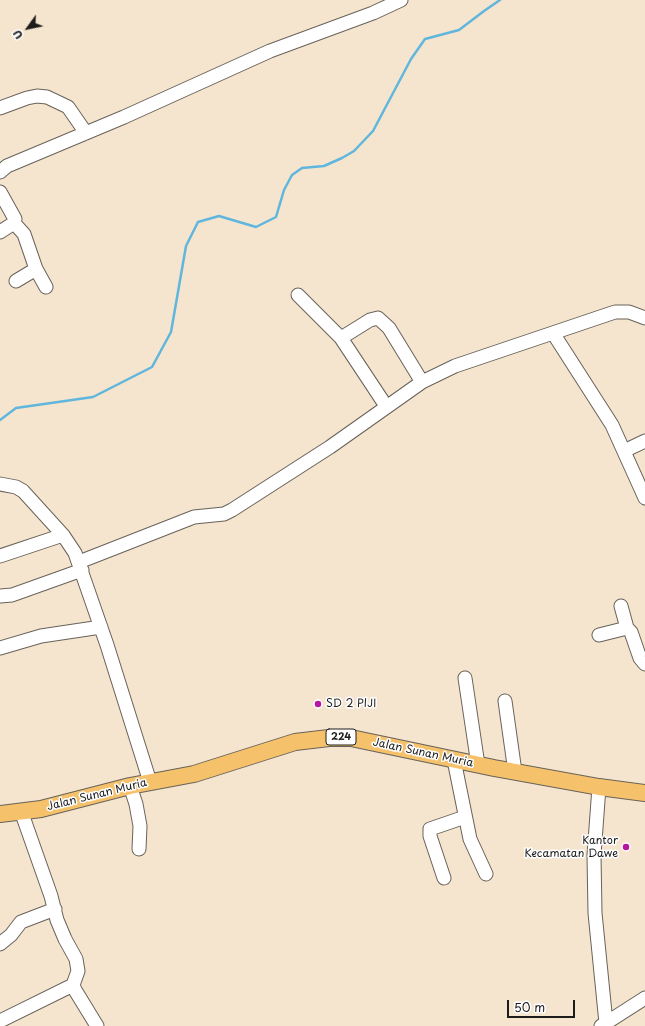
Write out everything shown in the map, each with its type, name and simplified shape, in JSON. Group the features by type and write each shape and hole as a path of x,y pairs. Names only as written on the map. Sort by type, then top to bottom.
{"main road":[{"name":"Jalan Sunan Muria","path":"21,811 41,809 130,786 194,774 295,742 329,738 351,738 515,772 599,787 645,793"},
{"name":"224","path":"0,814 21,811"}],"street":[{"path":"0,172 7,166 86,133 270,51 379,11 401,0"},
{"path":"0,108 27,98 37,96 47,97 68,107 86,133"},
{"path":"0,192 14,215 14,223 24,234 36,269 46,287"},
{"path":"0,232 14,223"},
{"path":"16,281 36,269"},
{"path":"298,295 341,338 386,406"},
{"path":"0,596 12,595 194,517 224,514 232,510 330,447 422,382 455,366 615,312 629,312 645,318"},
{"path":"341,338 370,320 378,318 389,328 422,382"},
{"path":"553,334 612,425 645,498"},
{"path":"624,451 645,441"},
{"path":"0,484 16,487 23,491 63,535 80,566 150,782"},
{"path":"0,556 63,535"},
{"path":"620,606 627,628 631,632 640,658 645,664"},
{"path":"0,648 41,636 101,627"},
{"path":"599,635 627,628"},
{"path":"465,678 478,765"},
{"path":"505,701 515,772"},
{"path":"454,760 470,839 486,874"},
{"path":"130,786 136,804 140,826 139,849"},
{"path":"599,787 594,855 595,913 604,1025 645,998"},
{"path":"21,811 52,896 65,939 76,958 78,970 73,985 79,999 97,1026"},
{"path":"444,878 430,836 430,829 465,817"},
{"path":"0,944 11,935 21,922 55,909"},
{"path":"0,1021 73,985"}],"waterway":[{"path":"0,420 16,408 93,397 152,367 171,332 186,246 198,222 219,216 256,227 276,217 284,190 292,175 302,168 324,166 342,158 354,151 373,131 411,59 425,39 459,30 500,0"}],"place":[{"name":"SD 2 PIJI","path":"318,704"},
{"name":"Kantor Kecamatan Dawe","path":"626,847"}]}
